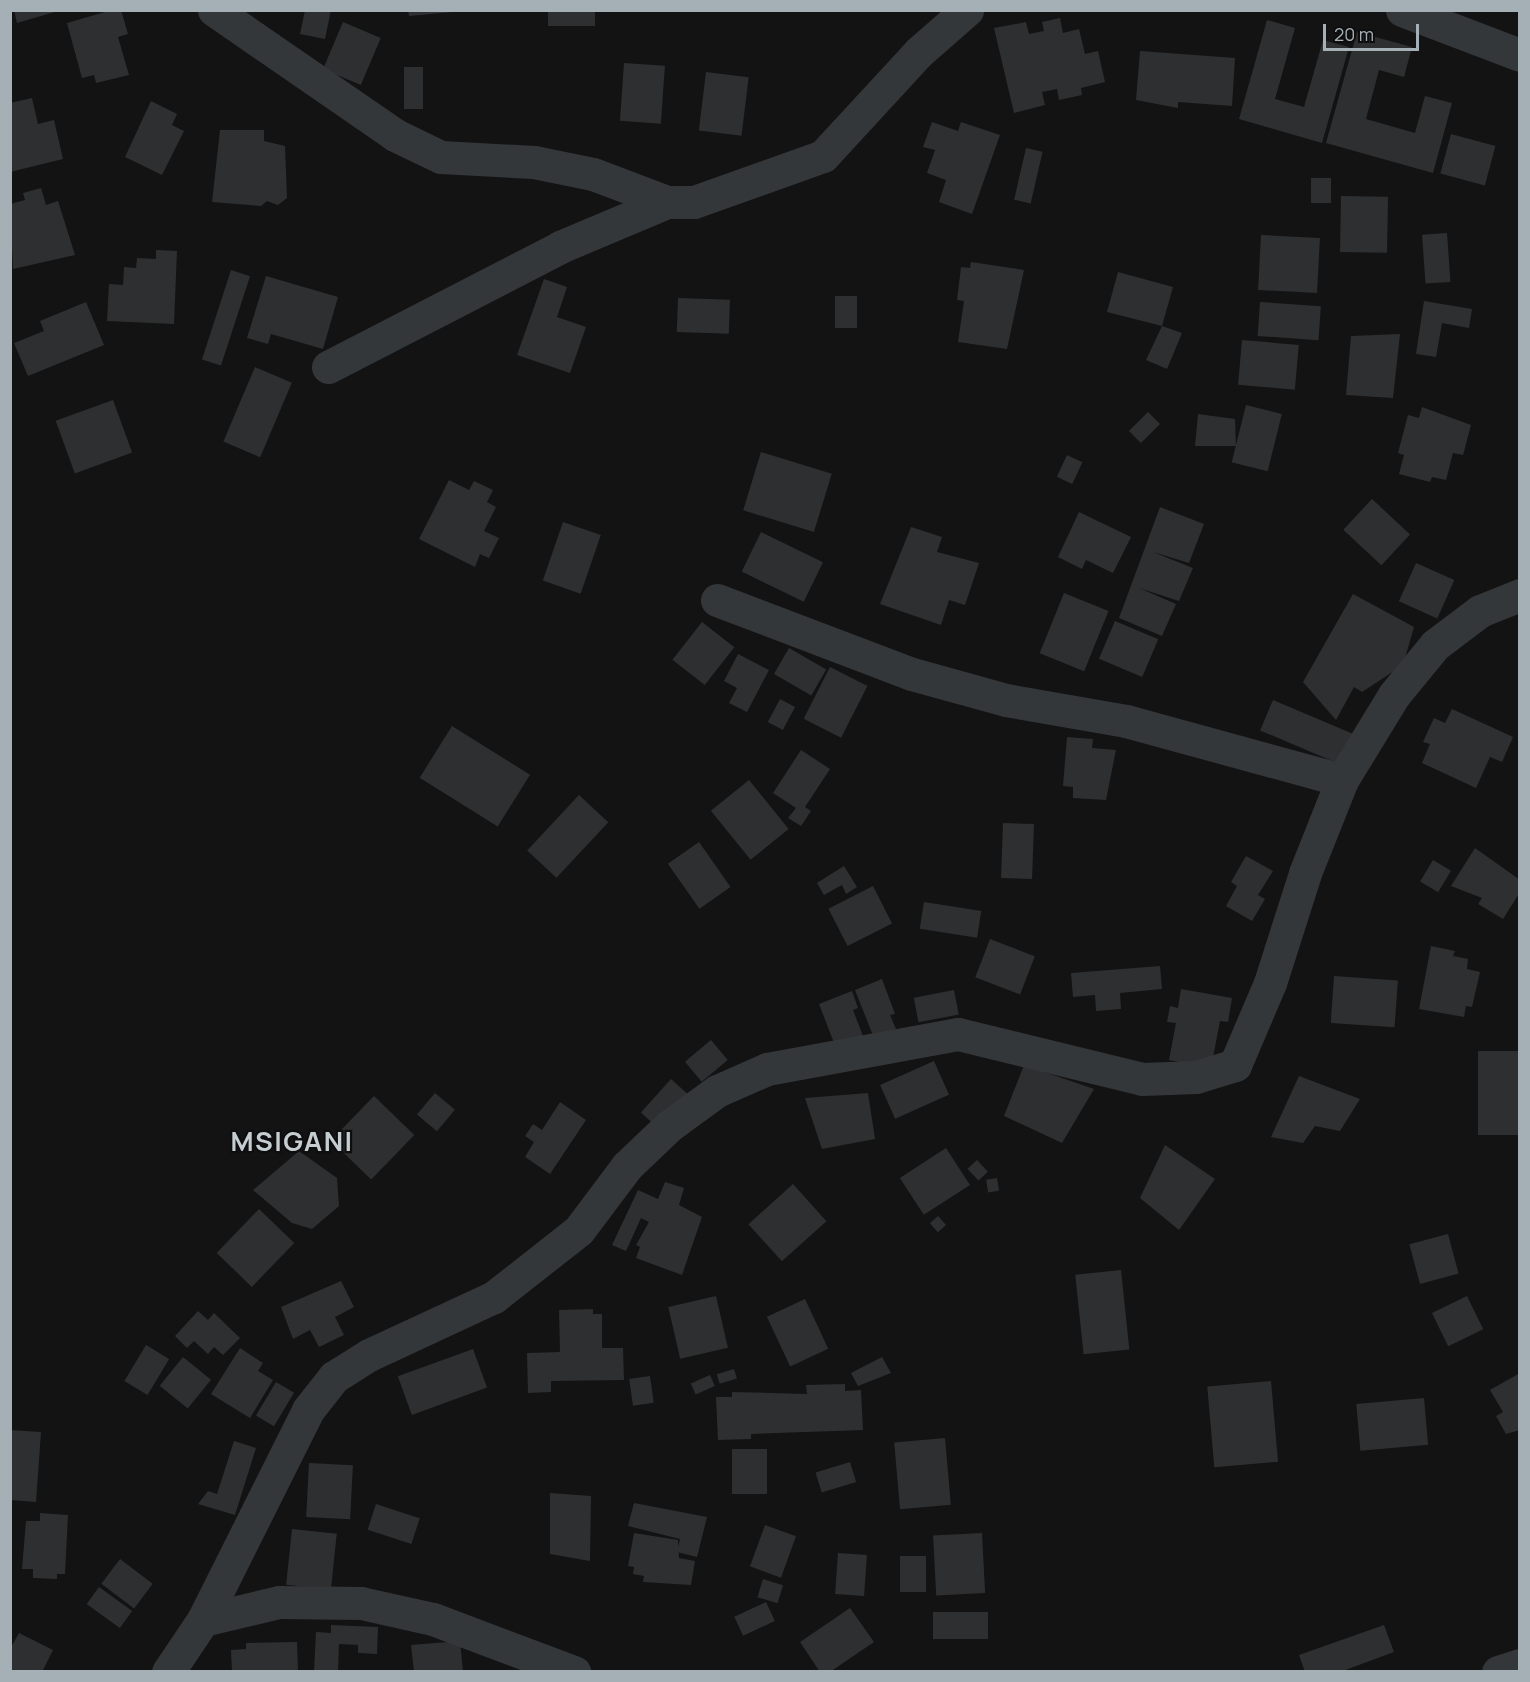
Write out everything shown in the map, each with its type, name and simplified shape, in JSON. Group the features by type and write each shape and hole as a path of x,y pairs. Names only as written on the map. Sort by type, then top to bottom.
{"street":[{"path":"214,10 395,135 441,157 534,162 593,174 667,202 694,202 822,156 919,52 967,10"},
{"path":"1402,10 1520,55"},
{"path":"328,367 560,247 667,202"},
{"path":"168,1671 203,1620 308,1410 334,1377 369,1355 494,1297 579,1230 627,1166 669,1126 717,1091 767,1069 958,1034 1142,1079 1197,1077 1235,1065 1270,983 1305,873 1342,780 1394,695 1435,645 1480,611 1520,595"},
{"path":"717,600 912,674 1006,700 1126,721 1342,780"},
{"path":"203,1620 279,1602 361,1603 433,1619 574,1671"},
{"path":"1498,1671 1520,1665"}],"building":[{"path":"14,10 58,10 58,11 17,23"},
{"path":"112,10 121,10 128,34 118,37 129,75 96,83 94,75 82,78 67,23"},
{"path":"305,10 331,10 325,39 300,34"},
{"path":"408,10 453,10 453,12 409,16"},
{"path":"548,10 595,10 595,26 548,26"},
{"path":"1060,18 1063,33 1079,29 1085,54 1098,51 1105,82 1081,88 1082,95 1059,100 1057,89 1042,92 1045,105 1014,113 994,28 1026,22 1029,34 1044,31 1042,22"},
{"path":"1267,20 1295,28 1275,99 1304,107 1323,40 1349,47 1322,143 1239,119"},
{"path":"343,22 381,38 361,85 323,69"},
{"path":"1357,32 1412,47 1404,77 1379,70 1366,119 1415,133 1425,96 1452,103 1433,173 1326,143"},
{"path":"1140,51 1235,58 1232,106 1178,102 1178,108 1136,100"},
{"path":"624,63 665,66 661,124 620,121"},
{"path":"404,67 423,67 423,109 404,109"},
{"path":"706,72 749,77 741,136 699,131"},
{"path":"32,98 38,124 54,120 63,159 10,172 10,103"},
{"path":"151,101 177,114 172,125 184,131 162,175 125,157"},
{"path":"932,122 958,131 961,122 1000,135 972,214 939,202 946,180 927,173 935,150 923,147"},
{"path":"220,130 264,130 264,141 285,146 287,198 278,205 267,201 261,206 212,202"},
{"path":"1451,134 1495,146 1485,186 1440,174"},
{"path":"1026,148 1043,152 1031,203 1014,200"},
{"path":"1311,178 1331,178 1331,203 1311,203"},
{"path":"41,188 46,205 58,201 75,255 13,269 10,204 25,200 23,193"},
{"path":"1341,196 1388,197 1387,253 1340,252"},
{"path":"1447,233 1450,282 1425,284 1422,235"},
{"path":"1261,235 1320,238 1317,293 1258,290"},
{"path":"156,250 177,251 174,324 107,321 109,284 123,285 124,267 136,268 137,258 156,259"},
{"path":"971,262 1024,270 1007,349 958,342 964,301 957,300 961,267 970,268"},
{"path":"231,270 250,276 221,366 202,359"},
{"path":"1118,272 1173,287 1162,326 1107,312"},
{"path":"266,276 338,297 323,349 271,334 268,344 247,338"},
{"path":"544,279 567,287 557,317 586,327 570,373 517,355"},
{"path":"835,296 857,296 857,328 835,328"},
{"path":"678,298 730,300 729,334 677,332"},
{"path":"1424,301 1472,309 1469,328 1442,323 1436,357 1416,354"},
{"path":"86,302 104,345 28,376 14,343 44,331 40,321"},
{"path":"1260,302 1321,306 1318,340 1258,336"},
{"path":"1162,326 1182,333 1167,369 1146,360"},
{"path":"1400,334 1393,398 1346,395 1351,336"},
{"path":"1242,340 1299,345 1295,390 1238,385"},
{"path":"255,367 292,383 260,457 223,442"},
{"path":"113,400 132,453 75,473 56,421"},
{"path":"1246,405 1282,414 1268,471 1232,462"},
{"path":"1422,407 1471,425 1463,455 1453,453 1446,480 1432,477 1430,482 1399,474 1404,455 1398,453 1408,415 1419,418"},
{"path":"1148,412 1160,424 1141,443 1129,431"},
{"path":"1198,414 1235,419 1236,446 1195,446"},
{"path":"761,452 832,474 814,532 743,510"},
{"path":"1067,455 1082,462 1072,484 1057,477"},
{"path":"449,480 469,490 474,481 493,490 487,502 496,507 484,531 499,538 489,558 480,554 475,567 419,539"},
{"path":"1372,499 1410,534 1381,565 1343,530"},
{"path":"1160,507 1204,524 1189,563 1153,552 1193,568 1179,601 1139,588 1176,604 1162,636 1119,618"},
{"path":"1079,512 1131,537 1113,573 1086,560 1082,569 1058,557"},
{"path":"563,522 601,535 581,594 543,581"},
{"path":"911,527 942,537 937,552 979,563 965,605 949,600 941,625 880,604"},
{"path":"761,532 823,562 804,602 742,572"},
{"path":"1416,563 1454,580 1437,618 1399,601"},
{"path":"1064,593 1109,611 1084,671 1040,653"},
{"path":"1353,594 1414,627 1403,665 1362,692 1354,687 1336,720 1303,682"},
{"path":"1115,621 1158,639 1142,677 1099,659"},
{"path":"702,622 734,647 705,685 672,660"},
{"path":"789,648 826,670 811,695 774,674"},
{"path":"738,654 769,670 747,712 729,703 737,688 724,681"},
{"path":"830,667 867,686 841,738 804,719"},
{"path":"780,699 795,707 783,730 768,722"},
{"path":"1273,700 1352,734 1339,764 1260,730"},
{"path":"1452,709 1513,737 1502,762 1490,757 1476,788 1422,763 1430,744 1423,742 1434,718 1445,723"},
{"path":"452,726 530,775 498,826 420,778"},
{"path":"1067,737 1093,739 1092,748 1116,750 1106,800 1073,798 1073,787 1063,786"},
{"path":"801,750 830,769 805,807 811,811 801,826 788,818 796,808 773,793"},
{"path":"749,780 789,829 751,860 711,811"},
{"path":"579,795 608,822 556,878 527,851"},
{"path":"1003,823 1034,824 1032,879 1001,878"},
{"path":"699,842 731,887 699,909 668,864"},
{"path":"1475,848 1520,880 1520,892 1503,919 1478,904 1482,898 1451,886"},
{"path":"1246,856 1273,871 1258,895 1265,899 1252,921 1226,906 1237,886 1231,882"},
{"path":"1433,860 1451,871 1438,892 1420,881"},
{"path":"844,866 857,887 846,894 842,885 824,895 817,883"},
{"path":"873,886 892,923 848,946 828,909"},
{"path":"924,902 981,911 977,938 920,929"},
{"path":"990,939 1035,956 1020,994 975,977"},
{"path":"1431,946 1455,951 1453,956 1468,959 1467,969 1480,972 1472,1007 1466,1006 1464,1017 1419,1009"},
{"path":"1160,966 1162,989 1120,993 1121,1009 1096,1011 1095,995 1073,997 1071,973"},
{"path":"1334,976 1398,980 1395,1027 1331,1023"},
{"path":"882,979 895,1014 890,1015 896,1029 874,1038 855,990"},
{"path":"1181,989 1232,998 1228,1022 1220,1021 1211,1068 1169,1060 1176,1023 1167,1022 1170,1006 1178,1008"},
{"path":"954,990 959,1015 919,1022 914,998"},
{"path":"852,991 858,1008 853,1010 863,1036 836,1048 819,1004"},
{"path":"711,1040 728,1060 702,1082 685,1062"},
{"path":"1478,1051 1520,1051 1520,1135 1478,1135"},
{"path":"934,1061 949,1095 895,1119 880,1085"},
{"path":"1024,1065 1094,1089 1062,1143 1004,1116"},
{"path":"1299,1076 1360,1099 1340,1131 1315,1126 1303,1143 1271,1137"},
{"path":"671,1079 692,1098 662,1131 641,1112"},
{"path":"435,1093 455,1110 437,1131 417,1114"},
{"path":"868,1093 875,1139 822,1149 805,1098"},
{"path":"374,1096 414,1135 371,1179 331,1141"},
{"path":"560,1102 586,1120 550,1174 525,1157 534,1142 525,1136 533,1124 542,1130"},
{"path":"1165,1145 1215,1179 1179,1230 1140,1198"},
{"path":"946,1148 970,1185 924,1215 900,1178"},
{"path":"299,1151 337,1178 339,1206 312,1229 292,1223 253,1190"},
{"path":"977,1160 988,1172 978,1181 967,1169"},
{"path":"997,1178 999,1191 988,1193 986,1180"},
{"path":"665,1182 684,1188 679,1205 702,1217 682,1275 636,1258 640,1247 636,1245 649,1222 641,1218 626,1251 612,1245 638,1190 658,1199"},
{"path":"793,1184 826,1221 782,1261 748,1224"},
{"path":"259,1209 294,1243 252,1287 217,1253"},
{"path":"938,1216 946,1225 938,1232 930,1223"},
{"path":"1448,1234 1459,1274 1420,1284 1409,1244"},
{"path":"1121,1270 1129,1350 1084,1354 1075,1275"},
{"path":"341,1281 354,1307 335,1317 344,1335 319,1347 310,1330 293,1339 281,1307"},
{"path":"716,1296 728,1348 680,1359 668,1307"},
{"path":"1467,1296 1483,1329 1448,1346 1432,1313"},
{"path":"805,1299 828,1349 790,1367 767,1317"},
{"path":"593,1309 593,1314 602,1314 602,1348 623,1348 624,1380 551,1381 551,1392 528,1393 527,1353 560,1352 559,1310"},
{"path":"198,1311 208,1320 214,1313 240,1338 223,1355 214,1347 208,1354 194,1341 187,1348 175,1336"},
{"path":"146,1345 169,1359 148,1395 124,1381"},
{"path":"240,1348 263,1363 258,1371 273,1380 250,1418 211,1394"},
{"path":"473,1349 487,1388 412,1415 398,1376"},
{"path":"183,1357 211,1380 188,1408 160,1386"},
{"path":"882,1357 891,1373 858,1386 851,1373"},
{"path":"734,1369 737,1379 720,1384 717,1374"},
{"path":"1520,1373 1520,1430 1506,1434 1496,1416 1503,1412 1490,1390"},
{"path":"710,1375 715,1386 696,1395 691,1384"},
{"path":"650,1376 654,1403 633,1406 629,1379"},
{"path":"1271,1381 1278,1462 1214,1467 1207,1387"},
{"path":"276,1382 294,1393 274,1426 256,1415"},
{"path":"845,1384 845,1391 861,1390 863,1430 751,1434 751,1439 718,1440 716,1397 732,1397 732,1392 807,1394 806,1385"},
{"path":"1424,1398 1428,1445 1360,1451 1356,1404"},
{"path":"10,1430 41,1432 36,1502 10,1500"},
{"path":"945,1438 951,1505 900,1509 894,1442"},
{"path":"234,1441 256,1448 235,1515 198,1504 208,1491 217,1494"},
{"path":"732,1449 767,1449 767,1494 732,1494"},
{"path":"850,1462 856,1482 822,1493 816,1473"},
{"path":"309,1463 353,1465 350,1519 306,1517"},
{"path":"550,1493 591,1496 590,1561 550,1554"},
{"path":"634,1503 707,1517 697,1557 677,1552 680,1539 628,1526"},
{"path":"376,1504 420,1518 411,1544 368,1530"},
{"path":"40,1513 68,1515 65,1574 57,1574 57,1579 33,1578 33,1569 22,1569 26,1521 40,1521"},
{"path":"765,1525 796,1536 781,1578 750,1566"},
{"path":"292,1529 337,1534 331,1589 286,1585"},
{"path":"634,1533 678,1540 679,1558 695,1561 691,1585 643,1582 644,1576 633,1574 634,1567 628,1566"},
{"path":"982,1533 985,1593 936,1595 933,1536"},
{"path":"838,1553 867,1555 864,1596 835,1594"},
{"path":"900,1556 926,1556 926,1592 900,1592"},
{"path":"120,1559 153,1584 134,1608 101,1584"},
{"path":"763,1579 783,1585 778,1603 757,1597"},
{"path":"99,1587 132,1611 120,1628 87,1604"},
{"path":"766,1602 775,1621 743,1636 734,1617"},
{"path":"850,1608 874,1642 830,1672 820,1672 800,1642"},
{"path":"933,1612 988,1612 988,1639 933,1639"},
{"path":"331,1625 378,1627 377,1654 358,1653 358,1645 339,1644 338,1672 314,1672 316,1632 331,1633"},
{"path":"1384,1625 1394,1652 1340,1672 1305,1672 1299,1655"},
{"path":"19,1633 53,1650 42,1672 10,1672 10,1649"},
{"path":"460,1641 463,1672 414,1672 411,1645"},
{"path":"297,1642 298,1671 232,1672 231,1650 246,1649 246,1643"}],"district":[{"name":"MSIGANI","path":"292,1141"}]}
